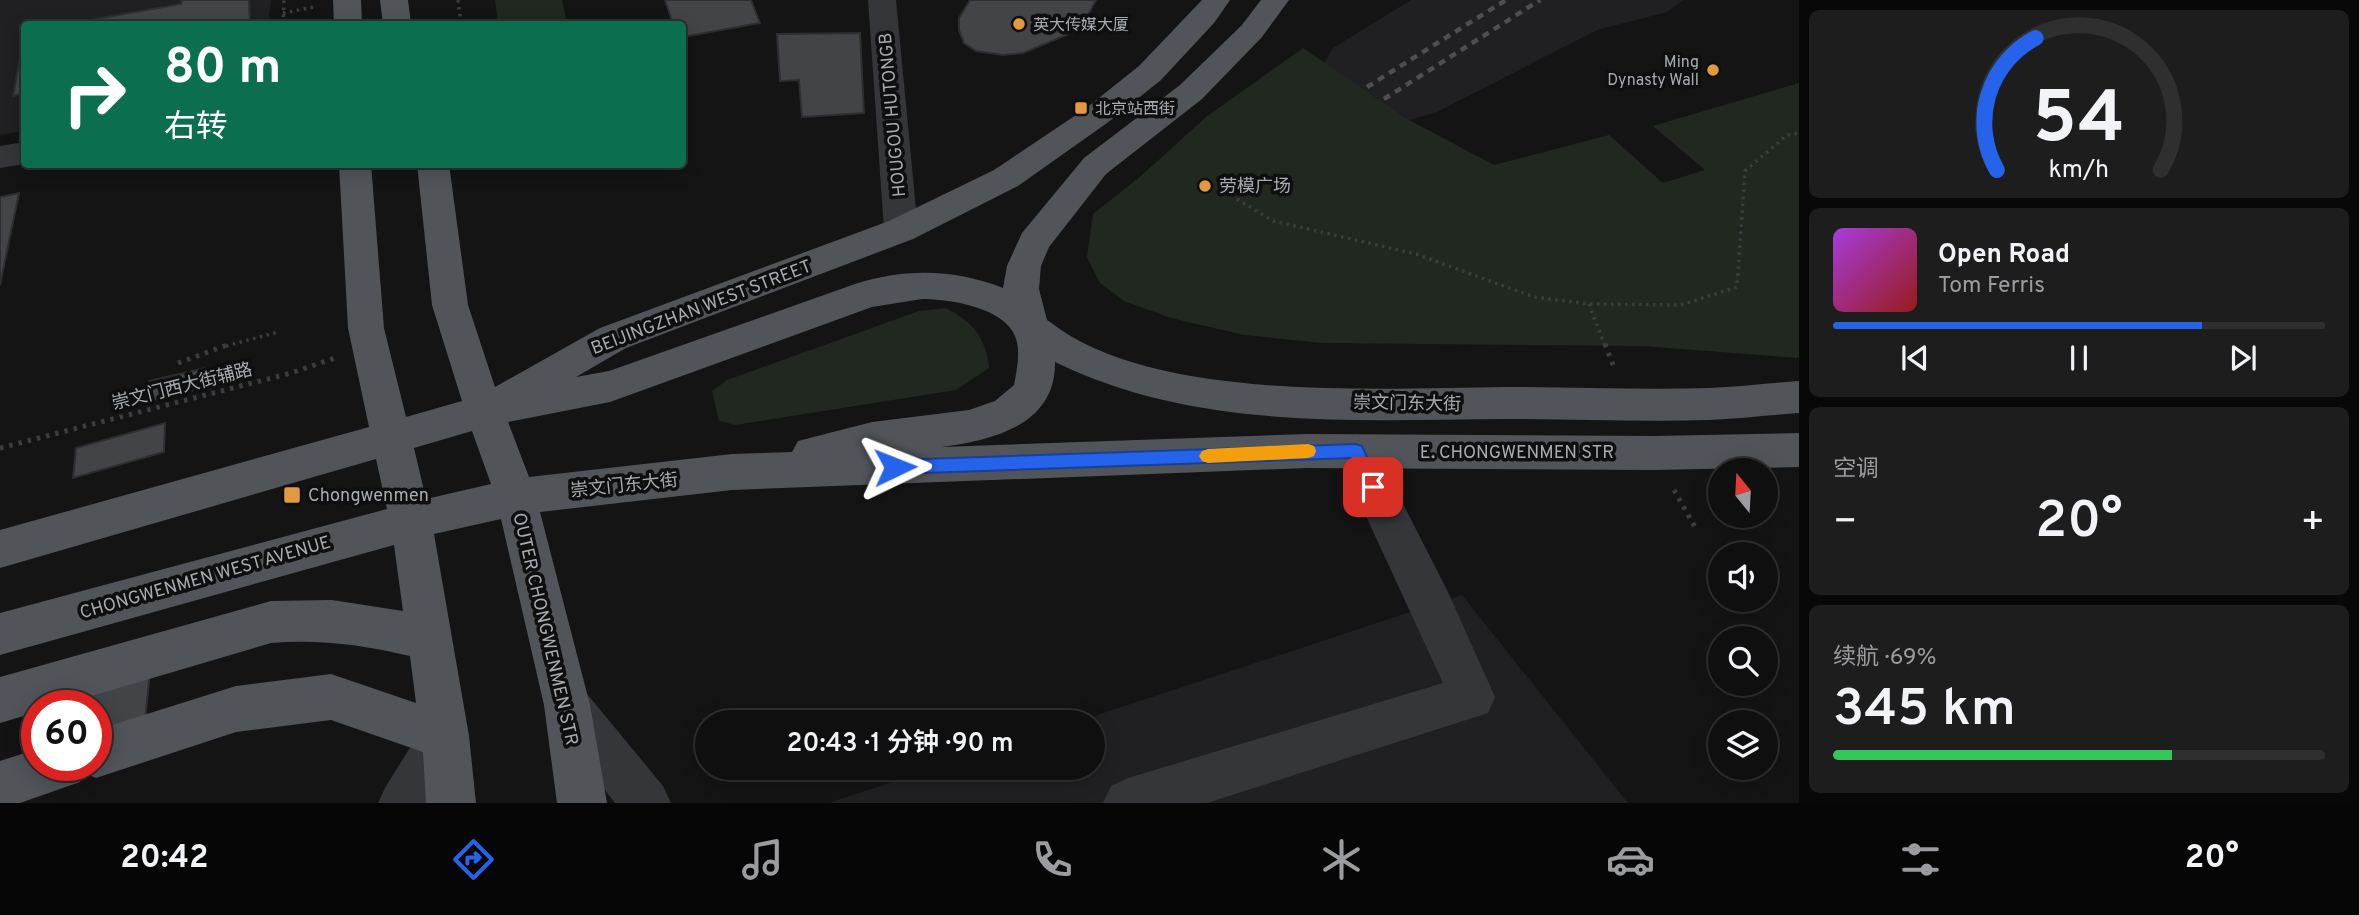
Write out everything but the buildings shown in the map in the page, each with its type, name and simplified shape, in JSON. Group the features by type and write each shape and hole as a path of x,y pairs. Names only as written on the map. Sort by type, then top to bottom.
{"main road":[{"path":"347,0 348,21"},
{"path":"394,0 397,21"},
{"name":"BEIJINGZHAN WEST STREET","path":"484,411 613,338 901,230 1006,178 1096,116 1150,73 1216,0"},
{"path":"732,472 872,439 969,427 1009,413 1032,392 1037,370 1036,348 1021,289 1024,266 1034,242 1095,166 1191,92 1252,31 1275,0"},
{"path":"355,168 369,346 411,520 445,736 451,803"},
{"name":"OUTER CHONGWENMEN STR","path":"433,168 450,305 484,411 516,497 568,705 582,803"},
{"path":"0,548 484,411 634,379 868,294 898,286 960,288 1010,308 1029,327"},
{"name":"崇文门东大街","path":"1029,327 1048,341 1126,374 1193,390 1271,400 1358,403 1709,404 1799,397"},
{"name":"E. CHONGWENMEN STR","path":"732,472 1356,451 1653,453 1799,450"},
{"name":"崇文门东大街","path":"411,520 516,497 732,472"},
{"name":"CHONGWENMEN WEST AVENUE","path":"0,634 411,520"},
{"path":"0,700 271,622 304,618 348,622 385,627 431,640"},
{"path":"112,749 236,709 331,697 445,736"},
{"path":"0,785 21,778"}],"street":[{"name":"HOUGOU HUTONGB","path":"882,0 901,230"},
{"path":"0,157 21,154"},
{"path":"1128,803 1472,697 1431,605 1356,451"},
{"path":"568,705 646,803"},
{"path":"403,803 445,736"}],"path":[{"path":"283,21 284,0"},
{"path":"458,0 461,21"},
{"path":"1237,199 1273,221 1416,254 1534,297 1590,304 1681,306 1737,287 1745,171 1787,135 1799,133"},
{"path":"178,363 233,343 278,332"},
{"name":"崇文门西大街辅路","path":"0,447 290,373 369,346"}],"shaded area":[{"path":"0,0 271,0 268,21 21,21 21,132 0,135"},
{"path":"495,0 562,0 566,21 498,21"},
{"path":"1411,0 1684,0 1667,12 1597,30 1437,112 1409,120 1324,63 1333,48"},
{"path":"1303,48 1409,120 1494,165 1609,135 1663,183 1705,170 1653,126 1799,83 1799,358 1642,346 1323,343 1244,335 1171,318 1124,301 1100,283 1087,257 1093,214 1141,176 1206,117"},
{"path":"946,308 971,325 985,348 989,368 956,390 735,425 719,421 712,391 727,380 919,311"},
{"path":"1462,595 1628,803 829,803 899,780 1105,780 1105,712"}],"railway":[{"path":"1367,87 1506,0"},
{"path":"1384,99 1540,0"}],"slow traffic":[{"path":"1208,456 1308,451"}],"place":[{"name":"英大传媒大厦","path":"1019,24"},
{"name":"Ming Dynasty Wall","path":"1713,70"},
{"name":"北京站西街","path":"1081,108"},
{"name":"劳模广场","path":"1205,186"},
{"name":"Chongwenmen","path":"292,495"}],"route":[{"path":"895,467 1356,451 1373,487"}]}
